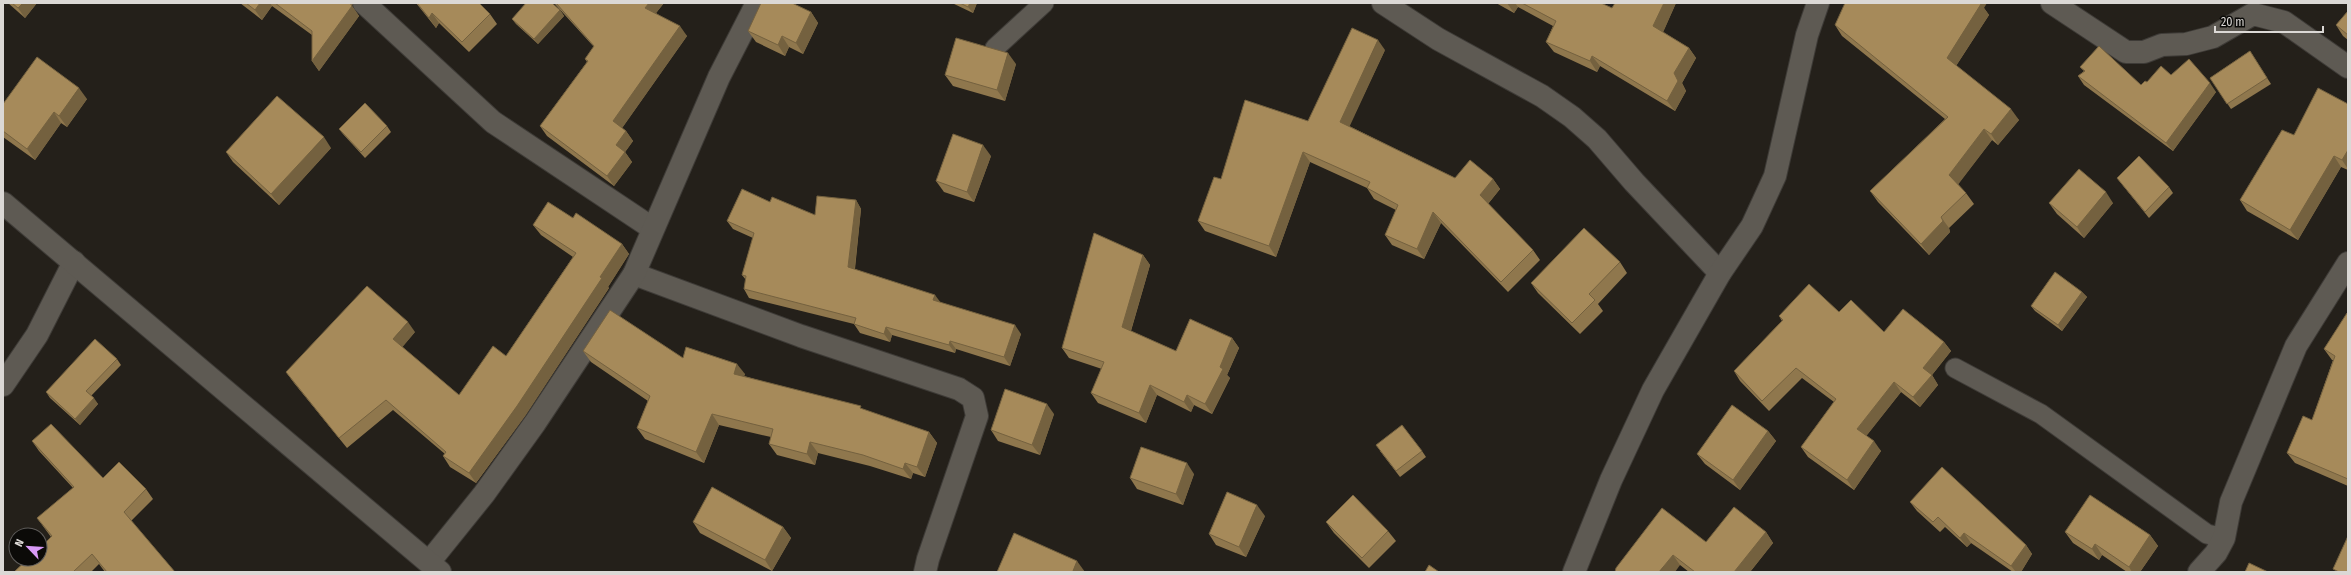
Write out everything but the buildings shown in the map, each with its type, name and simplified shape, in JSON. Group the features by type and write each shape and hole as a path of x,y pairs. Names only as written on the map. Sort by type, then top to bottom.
{"street":[{"path":"364,3 493,122 652,228"},
{"path":"3,203 435,567 484,494 535,423 634,274 652,228 719,77 757,3"},
{"path":"1383,3 1438,39 1542,96 1572,117 1598,140 1634,182 1720,272"},
{"path":"1574,572 1611,480 1653,390 1720,272 1752,226 1775,176 1808,35 1818,3"},
{"path":"2052,3 2126,52 2144,52 2162,45 2186,44 2213,37 2253,14 2284,22 2348,67"},
{"path":"3,385 37,335 74,262"},
{"path":"2199,572 2216,553 2224,538 2231,502 2296,346 2348,263"},
{"path":"634,274 801,336 959,389 973,398 977,416 926,572"}],"lane":[{"path":"995,48 1044,3"},
{"path":"1955,368 2041,414 2207,534 2224,538"}]}
